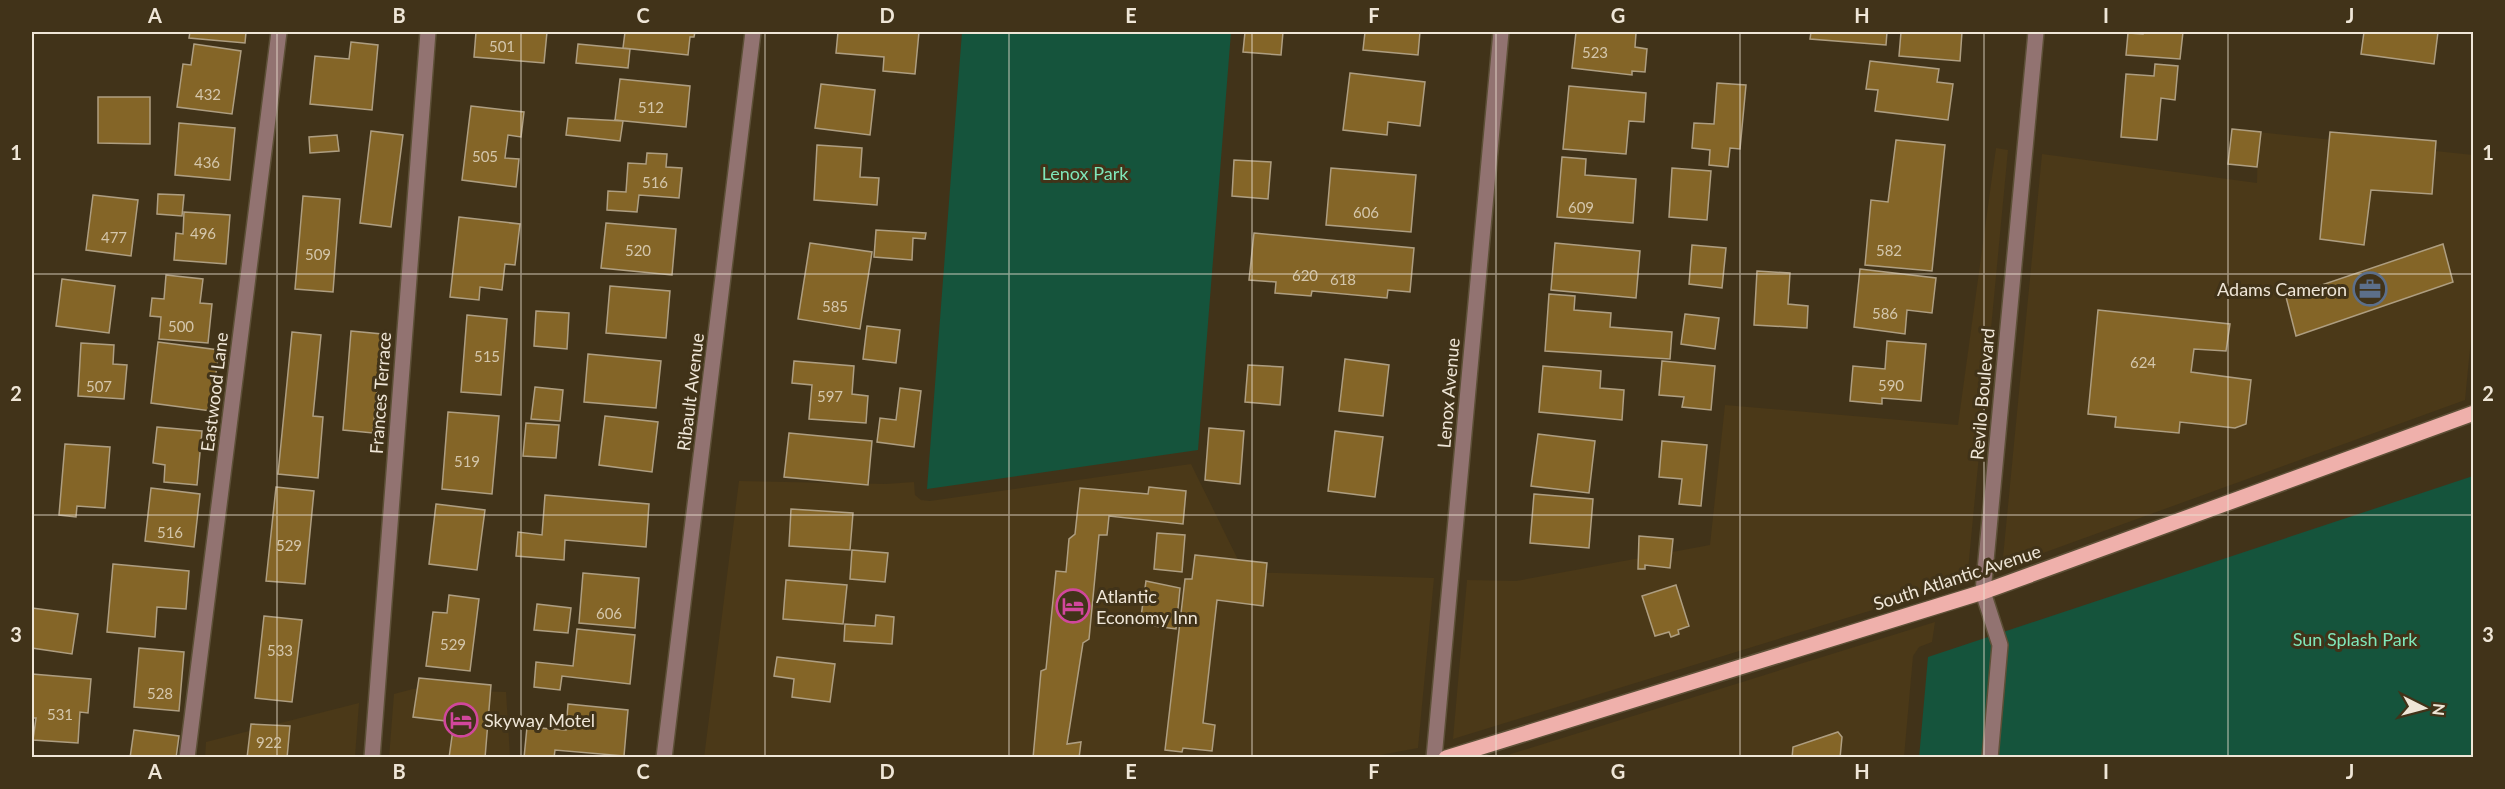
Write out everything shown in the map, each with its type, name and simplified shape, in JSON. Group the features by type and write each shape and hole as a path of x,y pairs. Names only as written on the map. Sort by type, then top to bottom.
{"main road":[{"name":"South Atlantic Avenue","path":"1446,758 1983,592 2474,413"}],"street":[{"name":"Eastwood Lane","path":"187,758 279,32"},
{"name":"Frances Terrace","path":"372,758 428,32"},
{"name":"Ribault Avenue","path":"664,758 753,32"},
{"name":"Lenox Avenue","path":"1434,758 1501,32"},
{"name":"Revilo Boulevard","path":"1990,758 2000,645 1983,592 2036,32"}],"shaded area":[{"path":"2258,132 2473,155 2474,308 2465,400 2002,568 2042,154 2257,183"},
{"path":"1996,148 2008,150 1967,581 1453,739 1467,580 1516,581 1710,545 1725,405 1958,425"},
{"path":"1191,464 1244,572 1434,578 1418,748 1364,758 704,758 739,481 886,484 914,482 915,495 921,500 930,501"},
{"path":"1935,622 1932,642 1919,647 1913,656 1904,757 1498,758"},
{"path":"413,689 506,692 510,757 389,758 394,694"},
{"path":"359,703 355,757 205,758 206,742"}],"green space":[{"name":"Lenox Park","path":"962,32 1231,32 1198,450 927,489"},
{"name":"Sun Splash Park","path":"2473,476 2473,757 1919,758 1928,657"}],"building":[{"path":"190,32 246,32 245,43 189,38"},
{"path":"476,32 547,32 544,63 474,57"},
{"path":"625,32 695,32 694,37 690,37 688,55 623,48"},
{"path":"838,32 919,32 915,74 883,71 884,57 836,53"},
{"path":"1245,32 1283,32 1281,55 1243,52"},
{"path":"1365,32 1420,32 1418,55 1363,50"},
{"path":"1576,32 1636,33 1635,47 1647,49 1645,72 1632,71 1632,75 1572,68"},
{"path":"1811,32 1887,32 1886,45 1810,39"},
{"path":"1901,32 1962,32 1960,61 1899,56"},
{"path":"2143,32 2183,32 2180,59 2126,55 2128,33 2143,34"},
{"path":"2364,32 2438,32 2434,64 2361,54"},
{"path":"351,42 378,45 372,110 310,104 315,56 349,59"},
{"path":"194,44 241,51 232,114 177,107 183,64 191,65"},
{"path":"578,44 630,49 628,68 576,63"},
{"path":"1870,61 1939,69 1937,82 1953,84 1948,120 1875,111 1878,90 1866,89"},
{"path":"2155,64 2178,66 2175,100 2161,98 2157,140 2121,137 2126,74 2154,76"},
{"path":"1350,73 1425,82 1420,126 1388,122 1387,135 1343,130"},
{"path":"620,79 690,86 686,127 615,120"},
{"path":"1717,83 1746,85 1740,149 1730,148 1728,167 1709,165 1710,150 1692,148 1694,123 1714,124"},
{"path":"821,84 875,90 870,135 815,128"},
{"path":"1569,86 1646,93 1644,122 1629,121 1626,154 1563,149"},
{"path":"98,97 150,97 150,144 98,143"},
{"path":"471,106 524,112 521,137 508,135 505,158 519,159 516,187 462,180"},
{"path":"568,118 623,121 620,141 566,135"},
{"path":"179,123 235,128 230,180 175,175"},
{"path":"2232,129 2261,132 2257,167 2228,164"},
{"path":"371,131 403,135 391,227 360,223"},
{"path":"2330,132 2436,141 2432,194 2371,190 2364,245 2320,239"},
{"path":"337,135 339,151 310,153 309,137"},
{"path":"1896,140 1945,145 1932,271 1865,265 1871,200 1888,202"},
{"path":"817,145 862,148 860,177 879,178 877,205 814,200"},
{"path":"647,153 667,154 666,167 682,168 679,198 639,195 637,212 607,210 608,191 626,192 628,163 646,164"},
{"path":"1562,157 1586,159 1585,175 1636,179 1633,223 1557,217"},
{"path":"1234,160 1271,162 1268,199 1232,196"},
{"path":"1331,168 1416,175 1411,232 1326,225"},
{"path":"1672,168 1711,171 1707,220 1669,217"},
{"path":"158,194 184,195 182,216 157,214"},
{"path":"93,195 138,200 131,256 86,250"},
{"path":"303,196 340,199 333,292 295,289"},
{"path":"184,212 230,215 226,264 174,260 176,233 183,234"},
{"path":"459,217 520,224 515,265 505,264 502,290 480,287 479,300 450,297"},
{"path":"606,223 676,229 672,275 601,268"},
{"path":"876,230 926,233 925,239 913,238 912,260 874,257"},
{"path":"1254,233 1414,248 1410,292 1388,290 1387,298 1312,291 1311,296 1275,293 1276,282 1249,280"},
{"path":"810,243 872,252 860,329 798,319"},
{"path":"1555,243 1640,251 1636,298 1551,290"},
{"name":"Adams Cameron","path":"2443,244 2453,282 2296,336 2286,297"},
{"path":"1692,245 1726,248 1722,288 1689,284"},
{"path":"1860,269 1936,278 1932,313 1907,310 1905,334 1854,327"},
{"path":"1757,271 1790,273 1788,304 1808,306 1807,328 1754,325"},
{"path":"166,275 203,279 200,303 212,304 208,343 159,339 161,317 150,316 152,298 164,299"},
{"path":"62,279 115,286 109,333 56,326"},
{"path":"610,286 670,291 666,338 606,333"},
{"path":"1549,294 1575,296 1574,310 1611,313 1610,327 1672,332 1670,359 1545,351"},
{"path":"2098,310 2230,324 2226,351 2194,349 2191,372 2251,380 2246,424 2235,428 2180,422 2179,433 2115,427 2116,417 2088,414"},
{"path":"536,311 569,313 567,349 534,346"},
{"path":"1685,314 1719,318 1715,349 1681,344"},
{"path":"467,315 507,319 501,395 461,392"},
{"path":"867,326 900,330 896,363 863,359"},
{"path":"351,331 382,334 373,433 343,430"},
{"path":"292,332 321,335 313,416 323,417 318,478 278,474"},
{"path":"1887,341 1926,344 1921,401 1882,398 1882,404 1850,401 1853,366 1885,369"},
{"path":"158,342 219,350 211,411 151,403"},
{"path":"81,343 114,345 113,364 127,365 124,399 78,396"},
{"path":"588,354 661,361 656,408 584,402"},
{"path":"1345,359 1389,365 1383,416 1339,411"},
{"path":"794,361 854,366 852,394 868,396 866,423 809,419 812,385 792,383"},
{"path":"1662,361 1715,366 1711,410 1682,407 1684,397 1659,395"},
{"path":"1248,365 1283,367 1280,405 1245,402"},
{"path":"1543,366 1601,371 1600,388 1624,390 1622,420 1539,412"},
{"path":"535,387 563,390 560,421 531,419"},
{"path":"900,388 921,391 914,447 877,442 880,418 896,420"},
{"path":"448,412 499,416 492,494 442,489"},
{"path":"605,416 658,422 652,472 599,465"},
{"path":"526,423 559,425 556,458 523,456"},
{"path":"157,427 202,431 197,485 164,482 165,465 153,463"},
{"path":"1209,428 1244,431 1240,484 1205,480"},
{"path":"1335,431 1383,437 1375,497 1328,491"},
{"path":"789,433 872,441 868,485 784,477"},
{"path":"1538,434 1595,441 1589,493 1531,486"},
{"path":"1662,441 1707,445 1701,506 1679,504 1682,479 1659,477"},
{"path":"65,444 110,447 105,508 77,506 76,517 59,515"},
{"path":"276,487 314,491 305,584 266,581"},
{"name":"Atlantic Economy Inn","path":"1149,487 1186,491 1183,524 1109,516 1107,535 1099,535 1089,639 1083,643 1067,744 1081,742 1079,758 1033,758 1041,671 1046,669 1056,571 1066,572 1069,539 1075,534 1080,488 1148,494"},
{"path":"151,488 200,494 194,547 145,541"},
{"path":"1534,494 1593,499 1589,548 1530,543"},
{"path":"545,495 649,504 646,547 565,540 564,560 516,556 518,532 542,535"},
{"path":"436,504 485,510 477,570 429,564"},
{"path":"791,509 853,513 850,550 789,546"},
{"path":"1157,533 1185,535 1182,572 1154,569"},
{"path":"1639,536 1673,539 1670,568 1645,565 1645,569 1638,569"},
{"path":"852,550 888,553 885,582 850,579"},
{"name":"Atlantic Economy Inn","path":"1195,555 1267,563 1263,606 1217,600 1203,723 1215,725 1212,751 1183,748 1182,752 1165,750 1185,579 1192,579"},
{"path":"113,564 189,571 186,609 157,607 155,637 107,632"},
{"path":"583,573 639,578 635,628 579,623"},
{"path":"786,580 847,585 843,624 783,619"},
{"path":"1146,581 1180,588 1176,629 1140,624"},
{"path":"1676,585 1689,626 1678,630 1679,634 1671,637 1669,632 1655,636 1642,596"},
{"path":"449,595 479,599 470,671 426,666 433,612 447,613"},
{"path":"537,604 571,608 568,633 534,630"},
{"path":"32,608 78,614 72,654 32,648"},
{"path":"876,615 894,617 892,644 844,641 845,624 875,626"},
{"path":"264,616 302,620 292,702 255,698"},
{"path":"577,629 635,635 630,684 562,676 560,690 534,687 536,662 573,666"},
{"path":"139,648 184,652 179,711 134,707"},
{"path":"777,657 835,664 830,702 792,697 794,679 774,676"},
{"path":"32,674 91,679 88,713 80,712 78,743 33,740 36,718 32,718"},
{"name":"Skyway Motel","path":"419,678 491,685 485,758 449,758 454,722 413,717"},
{"path":"568,704 628,710 624,756 555,750 554,758 524,758 527,727 566,730"},
{"path":"251,724 290,726 287,758 247,758"},
{"path":"134,730 179,736 176,758 130,758"},
{"path":"1838,732 1842,737 1840,758 1792,758 1793,747"}],"place":[{"name":"Adams Cameron","path":"2370,289"},
{"name":"Atlantic Economy Inn","path":"1073,606"},
{"name":"Skyway Motel","path":"461,720"}]}
